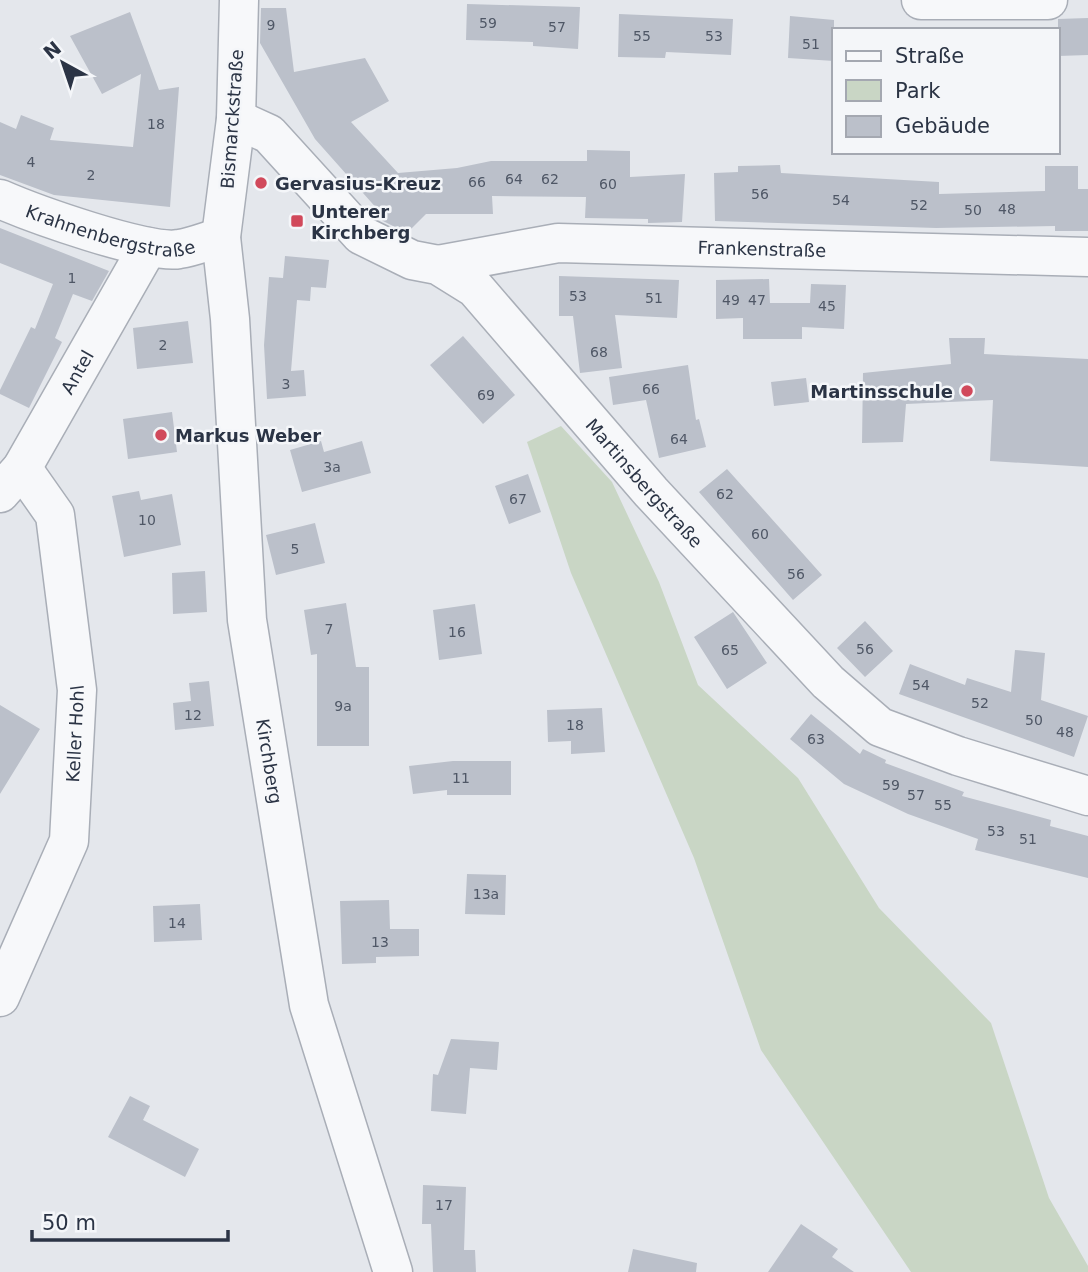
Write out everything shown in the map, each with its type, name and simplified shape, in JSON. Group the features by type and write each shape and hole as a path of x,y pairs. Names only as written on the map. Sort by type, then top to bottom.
{"street":[{"path":"921,0 1048,0"},
{"name":"Bismarckstraße","path":"221,237 236,119 236,2"},
{"name":"Martinsbergstraße","path":"236,119 269,134 361,235 412,260 438,265 475,288 502,316 660,502 828,682 880,727 958,756 1088,796"},
{"name":"Krahnenbergstraße","path":"0,199 34,213 148,247 177,250 221,237"},
{"name":"Kirchberg","path":"221,237 230,319 247,620 309,1005 393,1272"},
{"name":"Frankenstraße","path":"438,265 558,243 1088,257"},
{"name":"Antel","path":"11,481 148,247"},
{"name":"Keller Hohl","path":"0,997 69,841 77,690 55,515 11,481"}],"green space":[{"path":"561,426 612,482 659,582 698,685 798,778 879,908 991,1023 1049,1198 1088,1266 1088,1272 911,1272 761,1050 694,858 571,573 527,442"}],"building":[{"path":"467,4 580,7 578,49 533,46 533,42 466,40"},
{"path":"261,8 286,8 294,72 365,58 389,101 351,122 398,173 457,168 491,161 587,161 587,150 630,151 630,177 685,174 682,222 648,223 648,219 585,218 586,197 492,196 493,214 426,214 407,233 383,221 376,214 379,211 315,139 260,43"},
{"path":"130,12 159,90 179,87 170,207 54,195 0,175 0,122 16,129 21,115 54,128 50,140 133,147 141,74 102,94 70,36"},
{"path":"619,14 733,19 731,55 666,52 665,58 618,57"},
{"path":"790,16 834,20 832,61 788,58"},
{"path":"1088,18 1088,55 1060,56 1058,19"},
{"path":"780,165 781,173 939,182 939,194 1045,191 1045,166 1078,166 1078,189 1088,189 1088,231 1055,231 1055,226 936,228 715,221 714,173 738,172 738,166"},
{"path":"0,228 109,271 92,301 73,294 55,338 62,342 29,408 0,394 0,390 31,327 35,329 53,284 0,263"},
{"path":"285,256 329,260 326,288 311,287 310,301 297,300 291,371 304,370 306,396 267,399 264,345 269,277 283,278"},
{"path":"559,276 679,280 677,318 615,315 622,368 580,373 573,316 559,316"},
{"path":"769,279 770,303 810,303 811,284 846,285 844,329 802,327 802,339 743,339 743,318 716,319 716,280"},
{"path":"188,321 193,363 137,369 133,328"},
{"path":"463,336 515,395 483,424 430,365"},
{"path":"949,338 985,338 984,354 1088,359 1088,467 990,461 993,400 906,404 903,442 862,443 863,373 951,364"},
{"path":"688,365 696,420 699,419 706,447 659,458 646,400 613,405 609,377"},
{"path":"806,378 809,402 774,406 771,382"},
{"path":"172,412 177,452 128,459 123,419"},
{"path":"321,441 324,452 362,441 371,473 302,492 290,450"},
{"path":"727,469 822,575 793,600 699,492"},
{"path":"528,474 541,512 509,524 495,486"},
{"path":"139,491 141,500 172,494 181,545 124,557 112,496"},
{"path":"315,523 325,563 276,575 266,535"},
{"path":"205,571 207,612 173,614 172,573"},
{"path":"346,603 356,667 369,667 369,746 317,746 317,654 311,655 304,610"},
{"path":"475,604 482,654 439,660 433,610"},
{"path":"733,612 767,663 727,689 694,637"},
{"path":"865,621 893,651 865,677 837,648"},
{"path":"1015,650 1045,653 1041,700 1088,716 1074,757 899,694 910,664 965,685 967,678 1011,692"},
{"path":"209,681 214,726 175,730 173,703 191,701 189,683"},
{"path":"0,705 40,729 0,794"},
{"path":"602,708 605,752 571,754 571,741 548,742 547,710"},
{"path":"811,714 860,754 863,749 886,760 885,763 964,792 962,796 1051,820 1050,826 1088,836 1088,878 975,850 978,839 908,814 844,784 790,739"},
{"path":"453,761 511,761 511,795 447,795 447,790 413,794 409,766"},
{"path":"467,874 506,875 505,915 465,914"},
{"path":"389,900 390,929 419,929 419,956 376,957 376,963 342,964 340,901"},
{"path":"200,904 202,940 154,942 153,906"},
{"path":"451,1039 499,1042 497,1070 470,1068 466,1114 431,1111 433,1074 438,1075"},
{"path":"130,1096 150,1106 143,1120 199,1149 185,1177 108,1137"},
{"path":"423,1185 466,1187 464,1250 475,1250 476,1272 433,1272 431,1224 422,1224"},
{"path":"801,1224 838,1249 832,1257 854,1272 768,1272"},
{"path":"633,1249 697,1263 696,1272 628,1272"}],"place":[{"name":"Gervasius-Kreuz","path":"261,183"},
{"name":"Unterer Kirchberg","path":"297,221"},
{"name":"Martinsschule","path":"967,391"},
{"name":"Markus Weber","path":"161,435"}]}
